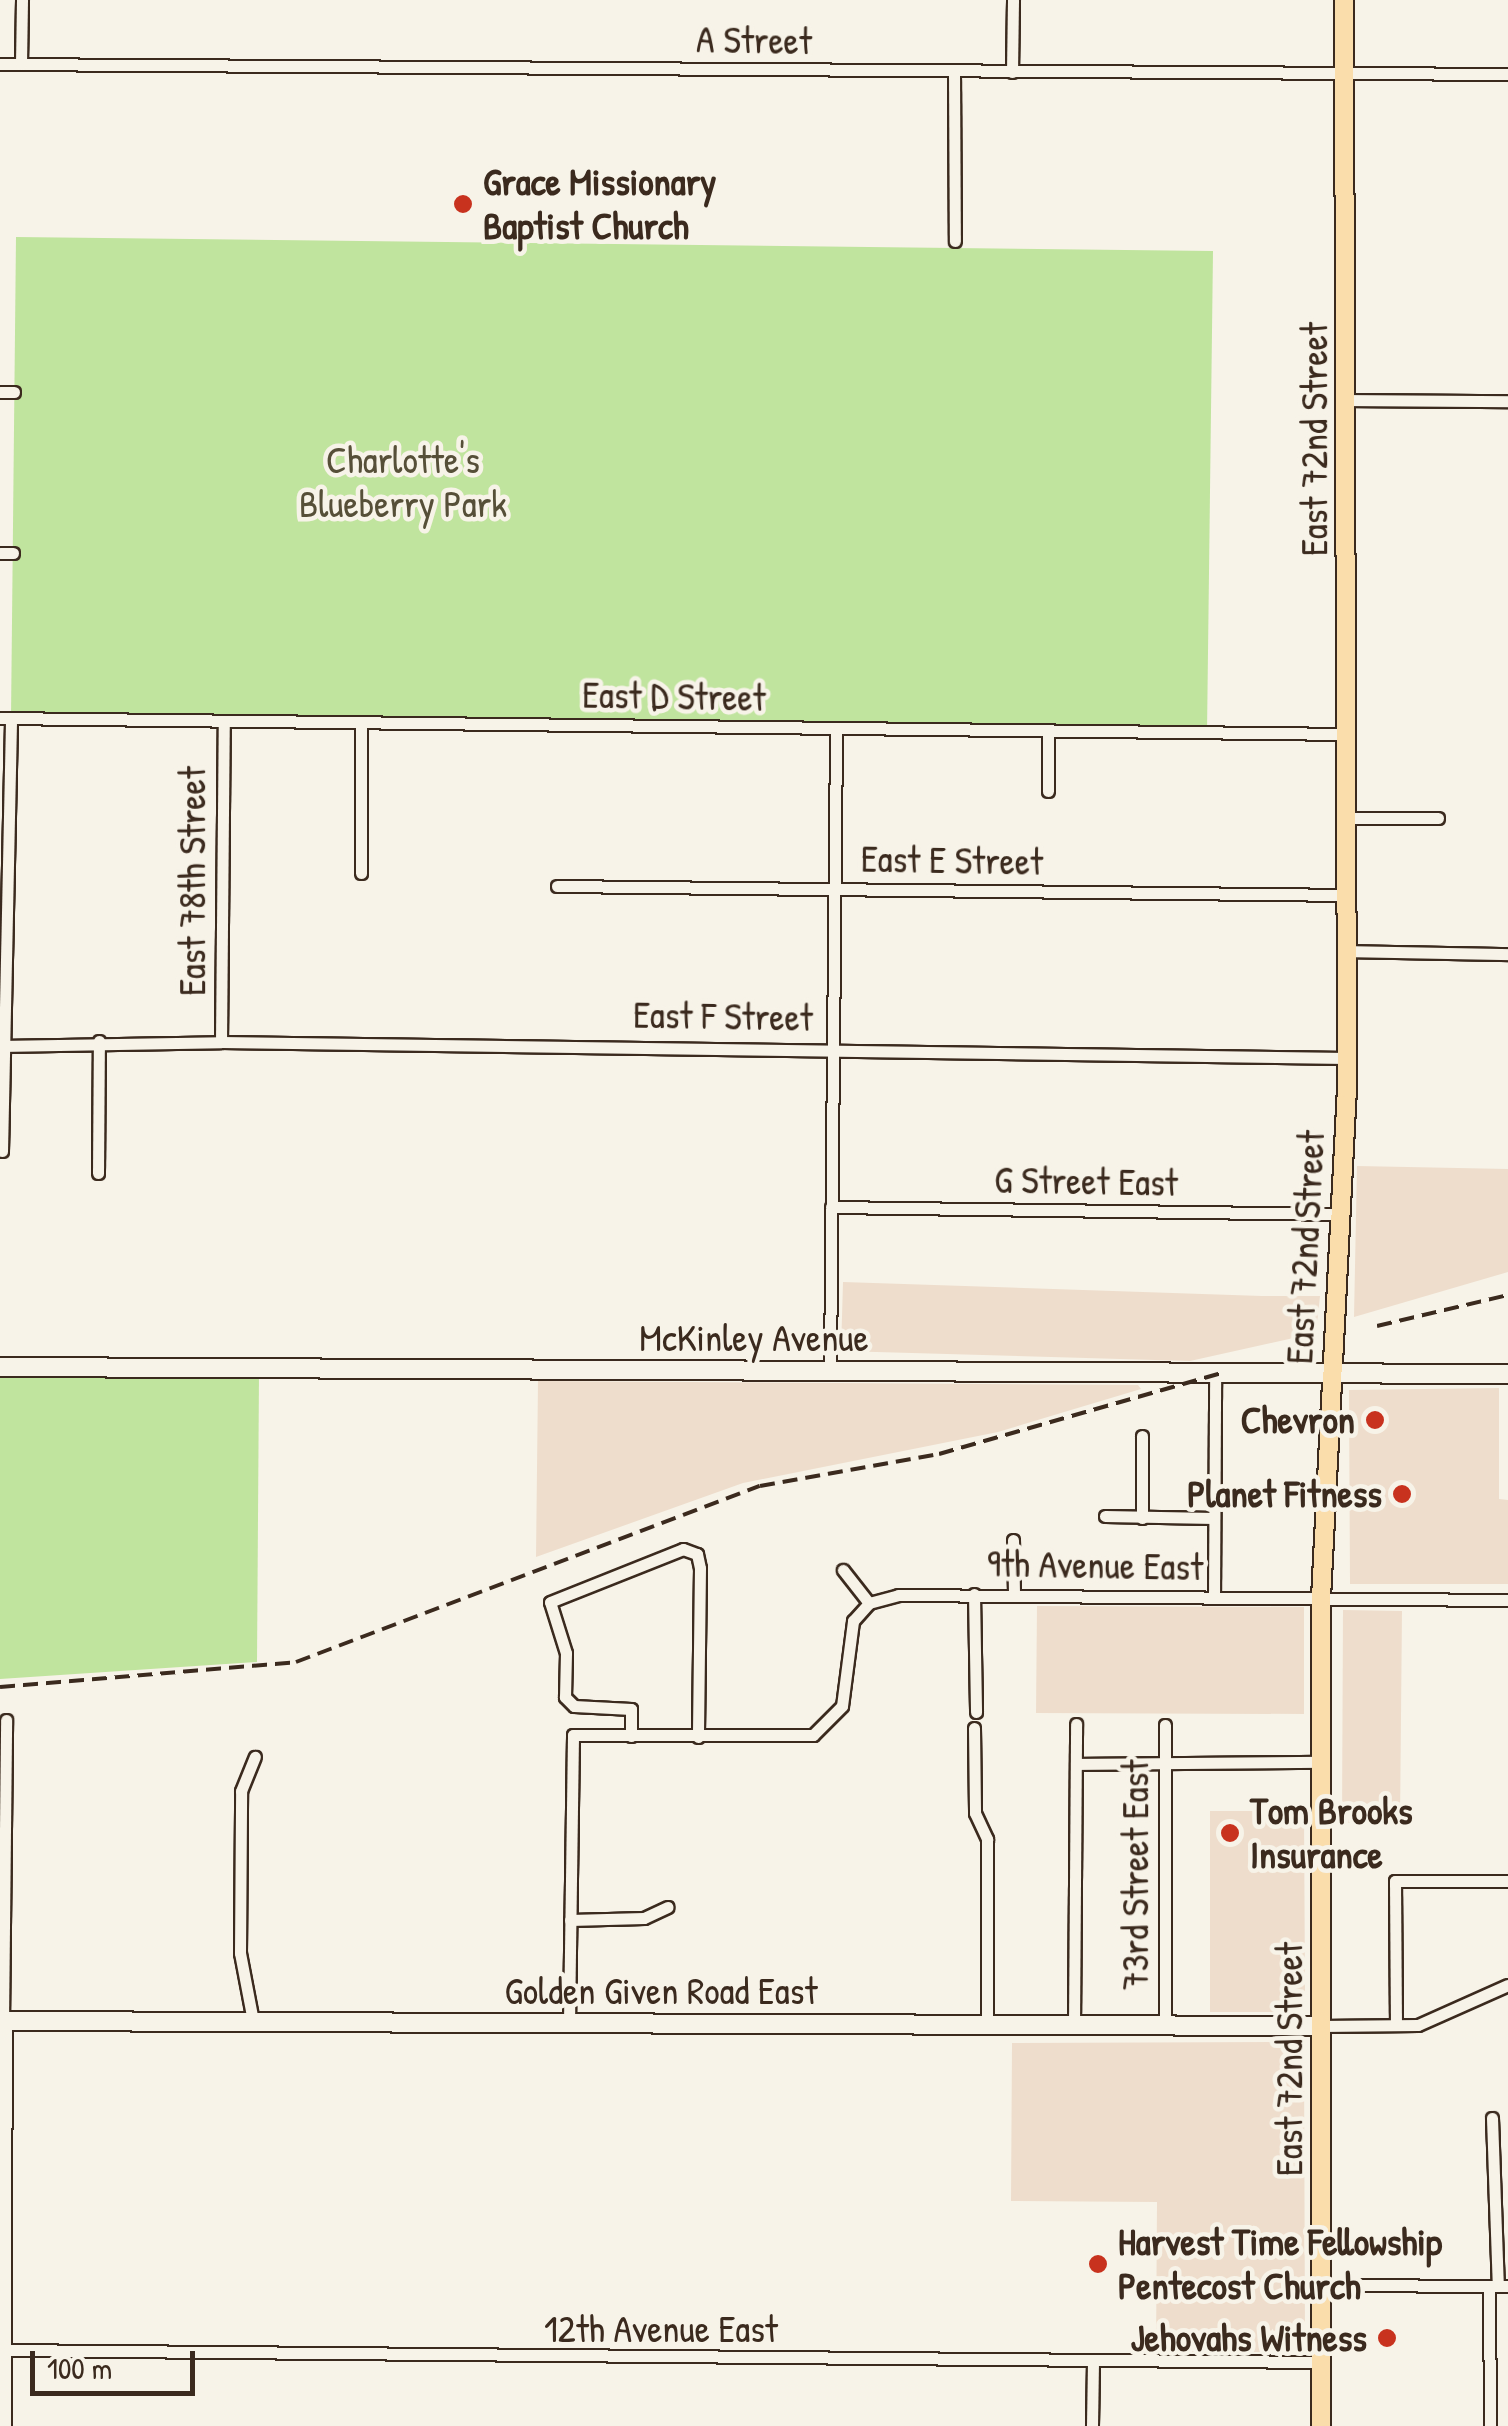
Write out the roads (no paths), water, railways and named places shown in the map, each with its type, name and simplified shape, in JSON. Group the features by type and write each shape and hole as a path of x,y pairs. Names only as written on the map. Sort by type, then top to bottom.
{"main road":[{"name":"East 72nd Street","path":"1321,2426 1321,1598 1346,1058 1344,0"}],"street":[{"path":"21,64 22,0"},
{"path":"1012,72 1013,0"},
{"name":"A Street","path":"0,64 1508,74"},
{"path":"954,72 955,241"},
{"path":"0,392 14,392"},
{"path":"1347,400 1508,401"},
{"path":"2,1151 5,718"},
{"name":"East D Street","path":"5,718 1346,734"},
{"name":"East 78th Street","path":"221,1042 224,720"},
{"path":"361,722 361,874"},
{"path":"830,1370 836,728"},
{"path":"1048,730 1048,791"},
{"path":"1347,818 1438,818"},
{"name":"East E Street","path":"556,886 1346,895"},
{"path":"1346,950 1508,954"},
{"path":"98,1173 99,1042"},
{"name":"East F Street","path":"4,1044 221,1042 833,1048 1346,1058"},
{"name":"G Street East","path":"831,1208 1340,1214"},
{"name":"McKinley Avenue","path":"0,1367 1508,1374"},
{"path":"1214,1596 1215,1372"},
{"path":"1142,1436 1142,1518"},
{"path":"1105,1516 1214,1518"},
{"path":"1013,1540 1014,1594"},
{"path":"630,1736 631,1709 574,1706 564,1698 566,1653 550,1602 663,1554 694,1551 700,1578 698,1737"},
{"path":"569,2023 573,1735 801,1737 829,1724 846,1694 849,1632 870,1603 843,1570"},
{"name":"9th Avenue East","path":"870,1603 898,1594 1508,1600"},
{"path":"974,1594 976,1712"},
{"path":"2,2426 6,1720"},
{"path":"1074,2026 1076,1724"},
{"name":"73rd Street East","path":"1165,1725 1165,2026"},
{"path":"974,1728 974,1813 987,1839 987,2026"},
{"path":"253,2022 240,1952 241,1792 256,1757"},
{"path":"1076,1764 1321,1762"},
{"path":"1396,2026 1395,1881 1508,1882"},
{"path":"570,1920 644,1918 668,1907"},
{"path":"1321,2026 1430,2022 1508,1985"},
{"name":"Golden Given Road East","path":"2,2021 1321,2026"},
{"path":"1490,2426 1498,2286 1492,2118"},
{"path":"1322,2285 1498,2286"},
{"name":"12th Avenue East","path":"1,2350 1322,2362"},
{"path":"1092,2426 1093,2362"}],"railway":[{"path":"1377,1326 1508,1295"},
{"path":"0,1687 296,1662 760,1486 939,1454 1221,1373"}],"place":[{"name":"Grace Missionary Baptist Church","path":"463,204"},
{"name":"Chevron","path":"1375,1420"},
{"name":"Planet Fitness","path":"1402,1494"},
{"name":"Tom Brooks Insurance","path":"1230,1833"},
{"name":"Harvest Time Fellowship Pentecost Church","path":"1098,2264"},
{"name":"Jehovahs Witness","path":"1387,2338"}],"park label":[{"name":"Charlotte's Blueberry Park","path":"403,482"}]}
